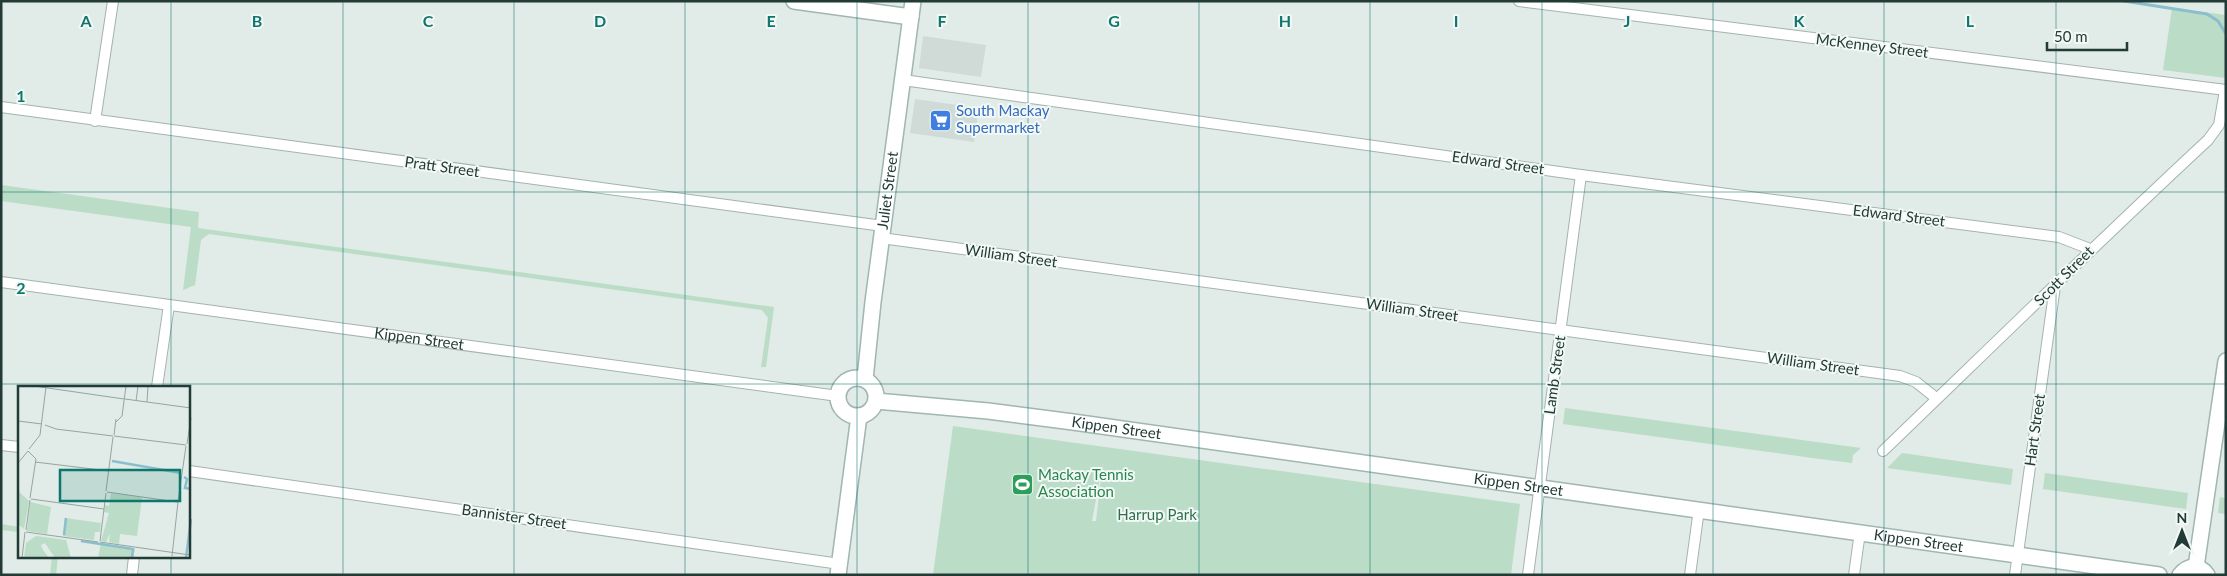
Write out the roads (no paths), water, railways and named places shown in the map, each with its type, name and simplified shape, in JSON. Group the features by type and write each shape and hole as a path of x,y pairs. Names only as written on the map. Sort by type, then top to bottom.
{"street":[{"path":"95,121 113,1"},
{"path":"794,1 911,16"},
{"name":"Juliet Street","path":"865,379 882,232 904,80 913,1"},
{"name":"McKenney Street","path":"1519,1 2225,90"},
{"name":"Edward Street","path":"904,80 1581,175 2059,237 2075,241 2090,249"},
{"name":"Scott Street","path":"1883,451 1936,398 2055,286 2090,249 2208,140 2218,125 2225,90"},
{"name":"Pratt Street","path":"1,107 882,232"},
{"name":"Lamb Street","path":"1528,575 1581,175"},
{"name":"William Street","path":"882,232 1561,331 1900,376 1916,382 1936,398"},
{"name":"Kippen Street","path":"1,282 838,396"},
{"name":"Hart Street","path":"2015,575 2055,286"},
{"path":"157,386 169,305"},
{"path":"2180,575 2188,568 2201,571 2222,415 2226,361"},
{"path":"853,378 865,379 876,391 876,401 870,411 859,416 846,412 839,402 838,396 839,390 847,380 853,378"},
{"name":"Kippen Street","path":"876,401 988,411 1699,509 2159,575"},
{"path":"839,569 859,416"},
{"path":"1,445 18,447"},
{"name":"Bannister Street","path":"190,471 839,569"},
{"path":"1690,575 1699,509"},
{"path":"1854,575 1860,532"},
{"path":"132,575 134,558"}],"waterway":[{"path":"2124,1 2207,14 2218,21 2226,34"}],"place":[{"name":"South Mackay Supermarket","path":"940,120"},
{"name":"Mackay Tennis Association","path":"1022,484"}],"park label":[{"name":"Harrup Park","path":"1157,515"}]}
